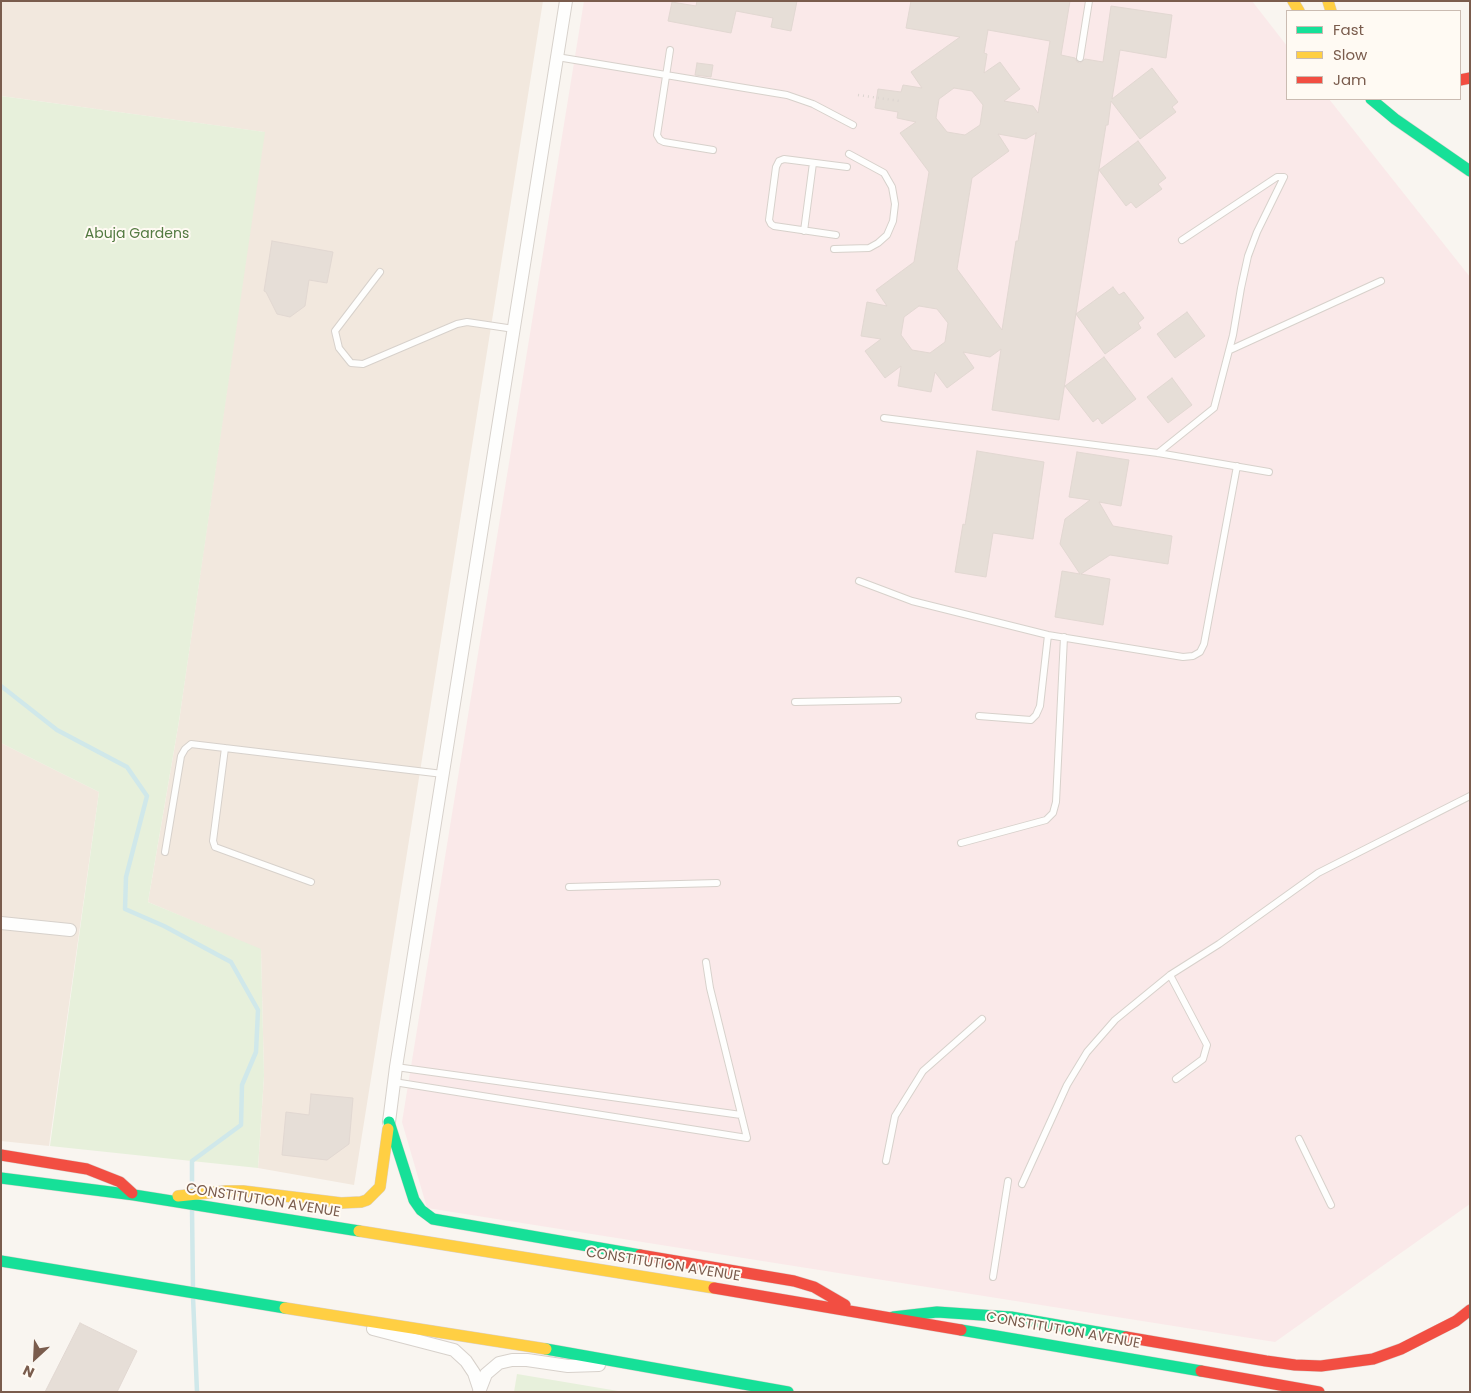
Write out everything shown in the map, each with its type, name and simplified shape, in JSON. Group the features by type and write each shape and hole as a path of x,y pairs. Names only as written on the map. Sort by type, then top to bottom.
{"main road":[{"path":"1372,100 1395,119 1470,171"},
{"path":"154,1199 226,1191 243,1191 341,1203 354,1203 366,1200 376,1192 381,1180 389,1122"},
{"path":"389,1122 414,1200 421,1210 433,1218 794,1281 814,1287 854,1311"},
{"path":"1,1155 87,1169 120,1182 134,1195"},
{"name":"CONSTITUTION AVENUE","path":"1,1178 134,1195 893,1317 1319,1392"},
{"path":"1,1261 290,1309 487,1339 788,1392"},
{"path":"1,1271 31,1266"},
{"path":"893,1317 937,1312 1011,1317 1266,1361 1321,1366 1373,1359 1401,1349 1456,1321 1470,1310"}],"street":[{"path":"389,1122 396,1067 566,1"},
{"path":"1,922 70,930"},
{"path":"348,1318 371,1329 454,1350 466,1360 474,1373 479,1390"},
{"path":"479,1390 486,1374 499,1363 512,1360 527,1360 568,1366 629,1365"}],"lane":[{"path":"1080,58 1089,1"},
{"path":"670,50 668,76 657,135 660,140 713,150"},
{"path":"557,57 787,96 813,104 853,125"},
{"path":"834,249 869,248 887,235 893,221 895,204 892,187 884,173 849,154"},
{"path":"836,235 774,226 769,220 776,167 779,161 784,159 847,167"},
{"path":"804,231 813,163"},
{"path":"1158,453 1214,408 1230,350 1248,256 1260,225 1284,177 1277,177 1182,240"},
{"path":"380,272 335,331 339,348 351,363 363,364 457,324 467,322 514,329"},
{"path":"1230,350 1381,281"},
{"path":"884,418 1158,453 1269,472"},
{"path":"859,581 912,601 1048,635 1193,656 1200,652 1204,644 1237,466"},
{"path":"979,716 1031,720 1036,715 1040,706 1048,635"},
{"path":"962,843 1046,820 1053,813 1056,802 1064,637"},
{"path":"795,702 898,700"},
{"path":"165,852 181,756 191,744 443,774"},
{"path":"225,748 213,841 215,847 311,882"},
{"path":"1022,1184 1067,1085 1087,1052 1115,1020 1170,976 1219,944 1318,873 1470,796"},
{"path":"569,888 717,883"},
{"path":"394,1082 747,1138 710,988 706,962"},
{"path":"1170,976 1208,1045 1203,1059 1176,1079"},
{"path":"886,1161 895,1116 923,1071 982,1018"},
{"path":"396,1067 741,1115"},
{"path":"1299,1139 1331,1204"},
{"path":"993,1277 1008,1181"}],"path":[{"path":"858,95 900,101"}],"shaded area":[{"path":"1,1 543,1 354,1185 258,1168 264,1076 261,950 148,902 179,721 264,132 1,96"},
{"path":"584,1 1252,1 1286,45 1286,100 1330,100 1470,277 1470,1204 1275,1342 427,1208 402,1122"},
{"path":"1,743 99,792 49,1146 1,1141"}],"green space":[{"name":"Abuja Gardens","path":"1,96 265,132 179,721 148,902 261,949 264,1076 258,1168 50,1146 99,792 1,743"},
{"path":"517,1374 624,1392 514,1392"}],"building":[{"path":"697,1 797,1 791,31 771,27 773,18 736,11 731,33 668,21 672,2 696,6"},
{"path":"911,1 1070,1 1061,55 1075,58 1080,63 1085,59 1103,62 1111,6 1172,15 1166,58 1120,50 1112,99 1152,68 1178,102 1172,107 1176,112 1140,139 1111,101 1059,420 992,410 1001,349 990,357 963,352 974,368 947,388 935,372 931,392 898,386 901,366 885,378 865,351 881,339 861,336 867,302 887,306 876,290 914,262 929,172 900,133 916,122 897,118 898,112 875,108 878,89 901,92 903,85 922,88 911,72 960,37 906,28","holes":["988,30 1050,41 1038,113 1033,106 1004,101 1020,89 1000,62 984,73 987,54 984,53","954,88 972,91 983,105 980,125 965,135 947,132 936,118 939,99","1036,133 1002,330 957,269 972,178 1009,151 998,134 1026,139","919,306 937,309 948,323 945,342 930,353 912,350 901,335 904,317"]},
{"path":"697,63 713,65 711,77 695,75"},
{"path":"1138,141 1166,178 1158,184 1162,189 1136,208 1131,202 1126,206 1099,170"},
{"path":"272,241 333,252 327,283 309,280 305,306 290,317 277,314 264,291"},
{"path":"1113,287 1119,295 1124,292 1144,318 1138,323 1141,328 1105,354 1076,314"},
{"path":"1187,312 1205,336 1175,358 1157,334"},
{"path":"1104,357 1136,399 1102,424 1098,418 1093,422 1065,386"},
{"path":"1172,378 1192,405 1168,423 1147,397"},
{"path":"977,451 1044,462 1033,539 993,533 986,577 955,572"},
{"path":"1077,452 1129,460 1121,506 1099,502 1113,526 1172,536 1168,564 1110,555 1081,574 1110,579 1103,625 1055,617 1062,571 1080,574 1060,544 1065,519 1090,500 1069,497"},
{"path":"311,1094 353,1098 349,1144 327,1160 282,1155 286,1112 309,1115"},
{"path":"80,1323 137,1351 117,1392 45,1392"}],"waterway":[{"path":"1,686 57,730 127,767 147,796 126,877 125,909 164,926 231,962 258,1010 256,1052 242,1085 241,1125 192,1161 192,1189"},
{"path":"192,1210 193,1289"},
{"path":"193,1297 197,1392"}],"traffic: fast":[{"path":"1372,100 1395,119 1470,171"},
{"path":"389,1122 414,1200 421,1210 433,1219 640,1255"},
{"path":"1,1178 134,1195 359,1231"},
{"path":"1,1261 285,1308"},
{"path":"893,1317 937,1312 1011,1317 1126,1337"},
{"path":"961,1330 1201,1371"},
{"path":"546,1349 788,1392"}],"traffic: slow":[{"path":"1293,1 1298,10"},
{"path":"1328,1 1331,10"},
{"path":"178,1196 243,1191 341,1203 361,1202 367,1200 380,1187 388,1129"},
{"path":"359,1231 714,1288"},
{"path":"285,1308 546,1349"}],"traffic: jam":[{"path":"1461,80 1470,78"},
{"path":"1,1155 87,1169 120,1182 132,1193"},
{"path":"640,1255 794,1281 814,1287 845,1305"},
{"path":"714,1288 961,1330"},
{"path":"1126,1337 1266,1361 1321,1366 1373,1359 1401,1349 1456,1321 1470,1310"},
{"path":"1201,1371 1319,1392"}]}
